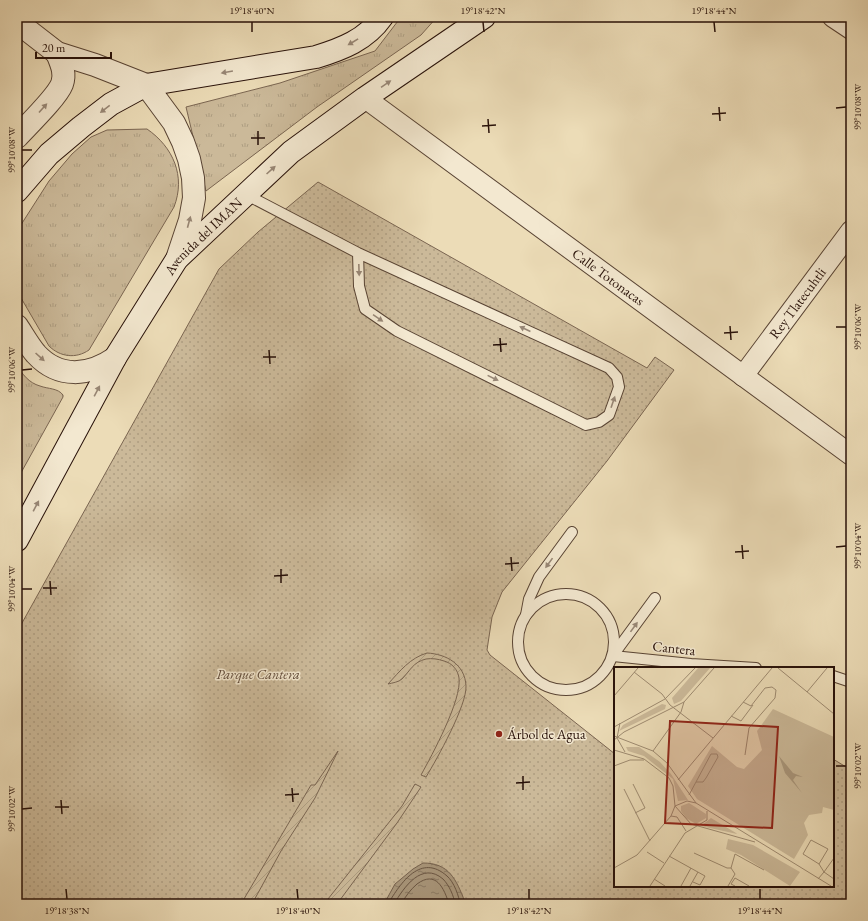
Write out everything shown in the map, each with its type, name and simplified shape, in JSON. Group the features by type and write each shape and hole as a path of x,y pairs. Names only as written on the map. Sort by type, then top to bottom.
{"main road":[{"path":"17,191 49,154 111,104 146,85 316,57 343,48 362,37 382,17"},
{"name":"Avenida del IMAN","path":"17,540 115,358 177,259 291,152 365,98 484,17"},
{"path":"17,22 57,53 95,65 146,85 174,123 189,159 192,172 194,198 190,220 177,259"},
{"path":"17,137 50,100 62,83 64,73 57,53"},
{"path":"17,326 36,354 45,362 60,369 79,372 92,371 104,366 115,358"}],"street":[{"path":"833,17 851,29"},
{"name":"Calle Totonacas","path":"365,98 851,455"},
{"name":"Rey Tlatecuhtli","path":"743,376 851,231"}],"lane":[{"path":"245,194 358,253 609,368 617,377 619,387 609,415 599,422 586,425 397,331 365,309 359,286 358,253"},
{"path":"526,616 529,599 539,577 572,532"},
{"path":"613,656 614,640 612,625 604,612 593,602 579,595 564,594 549,597 536,604 526,616 519,630 518,646 522,663 532,677 546,686 562,691 578,689 594,683 606,671 613,656 656,598"},
{"name":"Cantera","path":"613,656 691,664 740,667"},
{"path":"834,676 851,682"}],"green space":[{"path":"401,17 437,17 421,35 317,107 206,191 186,107 280,83 375,51"},
{"path":"147,129 164,144 175,163 178,173 178,184 174,207 89,350 74,356 58,353 49,346 17,291 17,231 49,181 72,154 91,137 107,130"},
{"name":"Parque Cantera","path":"318,182 647,368 655,357 674,370 607,461 502,592 492,617 487,650 490,655 614,753 614,887 834,887 834,760 851,770 851,904 17,904 17,632 219,269 258,232"},
{"path":"17,365 32,383 58,391 63,395 63,397 17,480"},
{"path":"427,653 441,655 458,666 465,678 466,686 462,706 457,718 426,777 421,775 445,727 456,700 459,688 459,678 457,672 452,665 447,662 435,659 426,659 418,662 401,680 388,684 415,658"},
{"path":"338,751 315,798 281,851 252,904 241,904 311,785 315,785"},
{"path":"415,784 421,787 397,823 337,904 324,904 402,806"}],"water":[{"path":"423,863 439,866 450,874 458,886 465,902 464,904 384,904 395,884"}],"place":[{"name":"Árbol de Agua","path":"499,734"}]}
